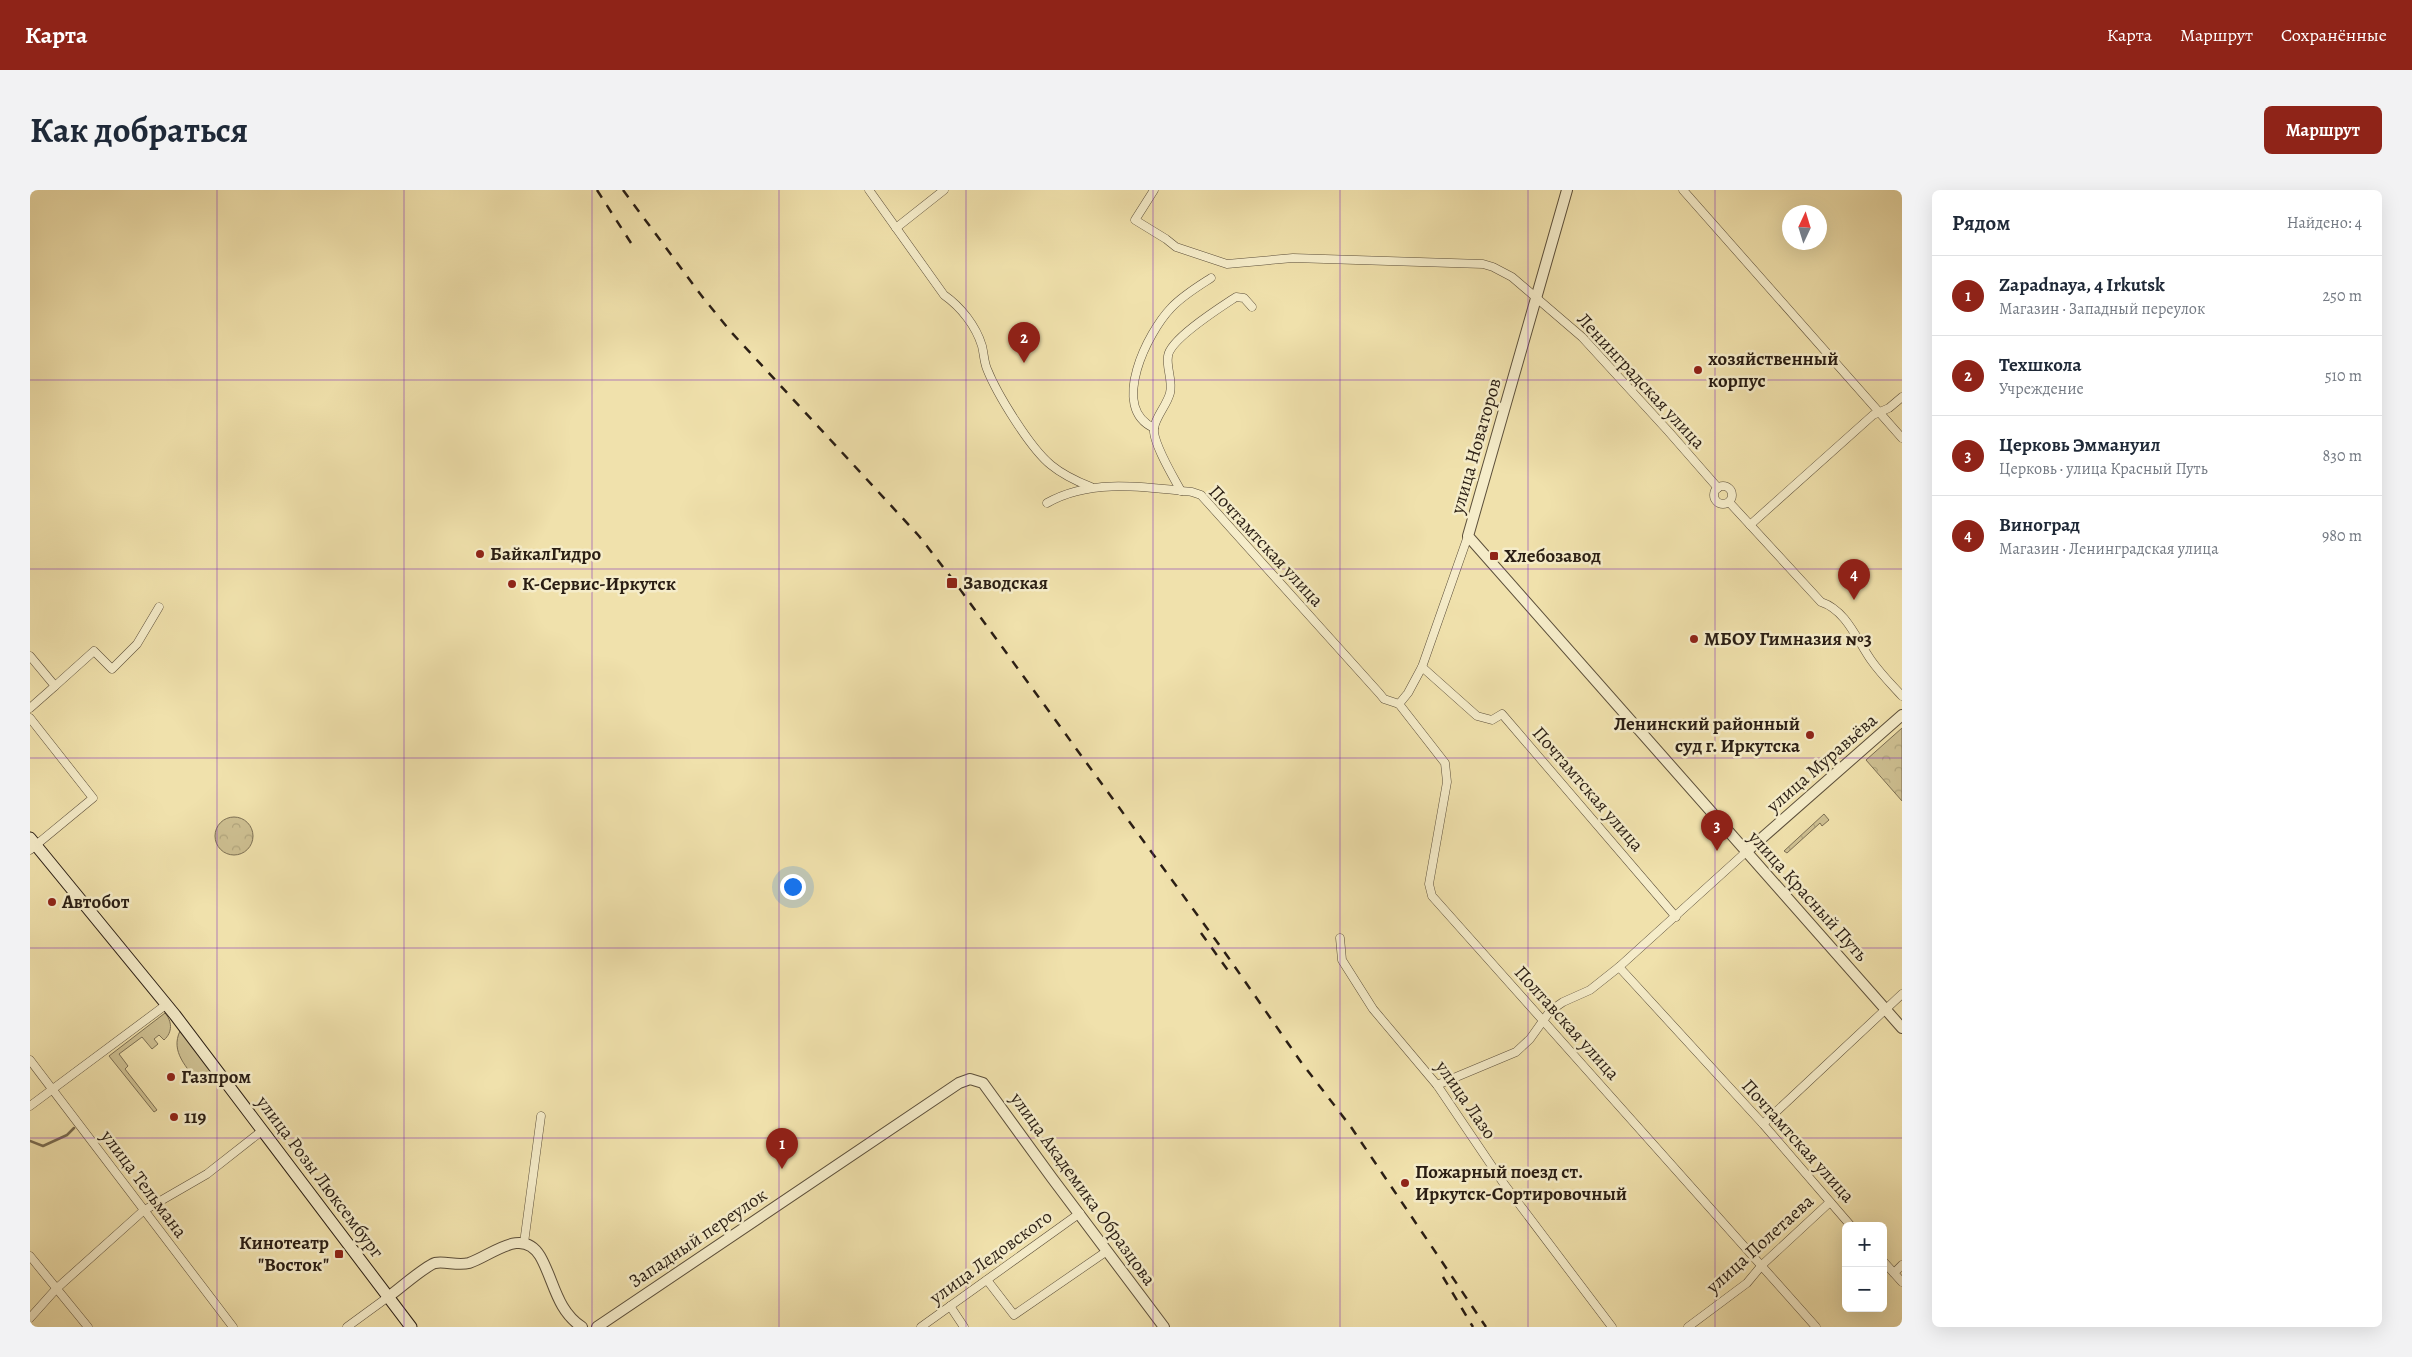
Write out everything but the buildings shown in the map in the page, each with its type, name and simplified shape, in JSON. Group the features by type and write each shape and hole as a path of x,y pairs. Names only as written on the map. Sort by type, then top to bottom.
{"main road":[{"name":"улица Розы Люксембург","path":"32,845 166,1004 411,1327"}],"street":[{"path":"870,190 944,295 956,304 979,337 986,367 993,381 1040,454 1050,464 1071,478 1093,488"},
{"path":"896,228 944,190"},
{"name":"Ленинградская улица","path":"1154,190 1135,220 1176,247 1227,264 1293,258 1483,264 1512,277 1582,337 1718,488"},
{"name":"улица Новаторов","path":"1399,704 1408,693 1422,667 1468,536 1567,190"},
{"path":"1683,190 1902,438"},
{"path":"1154,428 1143,421 1135,407 1135,378 1140,359 1159,324 1171,308 1211,278"},
{"path":"1181,491 1154,435 1154,428 1170,394 1171,380 1167,359 1172,345 1236,297 1244,298 1252,307"},
{"path":"1750,525 1873,415 1880,414 1902,397"},
{"name":"Почтамтская улица","path":"1047,503 1062,494 1079,489 1124,486 1181,491 1201,495 1384,699 1399,704"},
{"name":"Ленинградская улица","path":"1724,487 1730,490 1732,496 1729,502 1724,504 1718,502 1715,494 1718,488 1724,487"},
{"name":"Ленинградская улица","path":"1729,502 1821,602 1829,606 1848,625 1876,668 1902,696"},
{"name":"улица Красный Путь","path":"1468,536 1568,652 1902,1028"},
{"path":"30,708 94,652 112,669 137,644 159,607"},
{"path":"30,656 56,686"},
{"name":"Почтамтская улица","path":"1422,667 1477,716 1492,720 1502,714 1676,917"},
{"name":"Полтавская улица","path":"1399,704 1445,763 1447,782 1429,884 1432,896 1816,1327"},
{"name":"улица Муравьёва","path":"1437,1085 1516,1052 1530,1039 1548,1014 1563,1002 1590,990 1619,967 1746,852 1902,716"},
{"path":"30,718 93,798 32,845"},
{"name":"улица Лазо","path":"1340,938 1342,960 1373,1009 1437,1085 1504,1184 1612,1327"},
{"name":"Почтамтская улица","path":"1619,967 1763,1124 1848,1222"},
{"path":"1763,1124 1902,994"},
{"path":"30,1106 52,1088 108,1050 166,1004"},
{"name":"улица Тельмана","path":"30,1060 233,1327"},
{"name":"улица Академика Образцова","path":"970,1079 983,1083 1164,1327"},
{"name":"Западный переулок","path":"597,1327 959,1083 970,1079"},
{"path":"524,1243 542,1116"},
{"path":"30,1318 56,1289 143,1211 207,1174 263,1130"},
{"name":"улица Полетаева","path":"1688,1327 1747,1283 1762,1265 1830,1202"},
{"name":"улица Ледовского","path":"921,1327 1080,1214"},
{"path":"347,1327 434,1264 468,1263 518,1242 530,1245 540,1256 553,1290 568,1314 582,1327"},
{"path":"987,1280 1014,1315 1107,1251"},
{"path":"30,1256 88,1327"},
{"path":"1887,1265 1902,1282"},
{"path":"1894,1273 1902,1265"},
{"path":"950,1306 964,1327"}],"green space":[{"path":"1902,728 1902,801 1866,760"},
{"path":"1824,814 1829,820 1822,826 1820,823 1787,853 1784,851"},
{"path":"234,817 241,818 247,823 252,829 252,843 247,849 241,854 234,855 227,854 221,849 216,843 215,836 216,829 221,823 227,818"},
{"path":"165,1013 169,1019 170,1030 164,1040 159,1035 154,1039 158,1044 152,1049 142,1037 119,1054 128,1066 125,1069 157,1110 154,1112 109,1056"},
{"path":"180,1031 219,1081 199,1084 178,1053 177,1039"}],"waterway":[{"path":"30,1141 43,1146 67,1135 74,1128"}],"railway":[{"path":"597,190 631,243"},
{"path":"623,190 704,299 732,333 919,536 954,581 1228,957 1301,1062 1351,1127 1486,1327"},
{"path":"1201,933 1232,976"},
{"path":"1443,1277 1473,1327"}],"place":[{"name":"Техшкола","path":"1024,363"},
{"name":"хозяйственный корпус","path":"1698,370"},
{"name":"БайкалГидро","path":"480,554"},
{"name":"Хлебозавод","path":"1494,556"},
{"name":"Заводская","path":"952,583"},
{"name":"К-Сервис-Иркутск","path":"512,584"},
{"name":"Виноград","path":"1854,600"},
{"name":"МБОУ Гимназия №3","path":"1694,639"},
{"name":"Ленинский районный суд г. Иркутска","path":"1810,735"},
{"name":"Церковь Эммануил","path":"1717,851"},
{"name":"Автобот","path":"52,902"},
{"name":"Газпром","path":"171,1077"},
{"name":"119","path":"174,1117"},
{"name":"Zapadnaya, 4 Irkutsk","path":"782,1169"},
{"name":"Пожарный поезд ст. Иркутск-Сортировочный","path":"1405,1183"},
{"name":"Кинотеатр \"Восток\"","path":"339,1254"}]}
